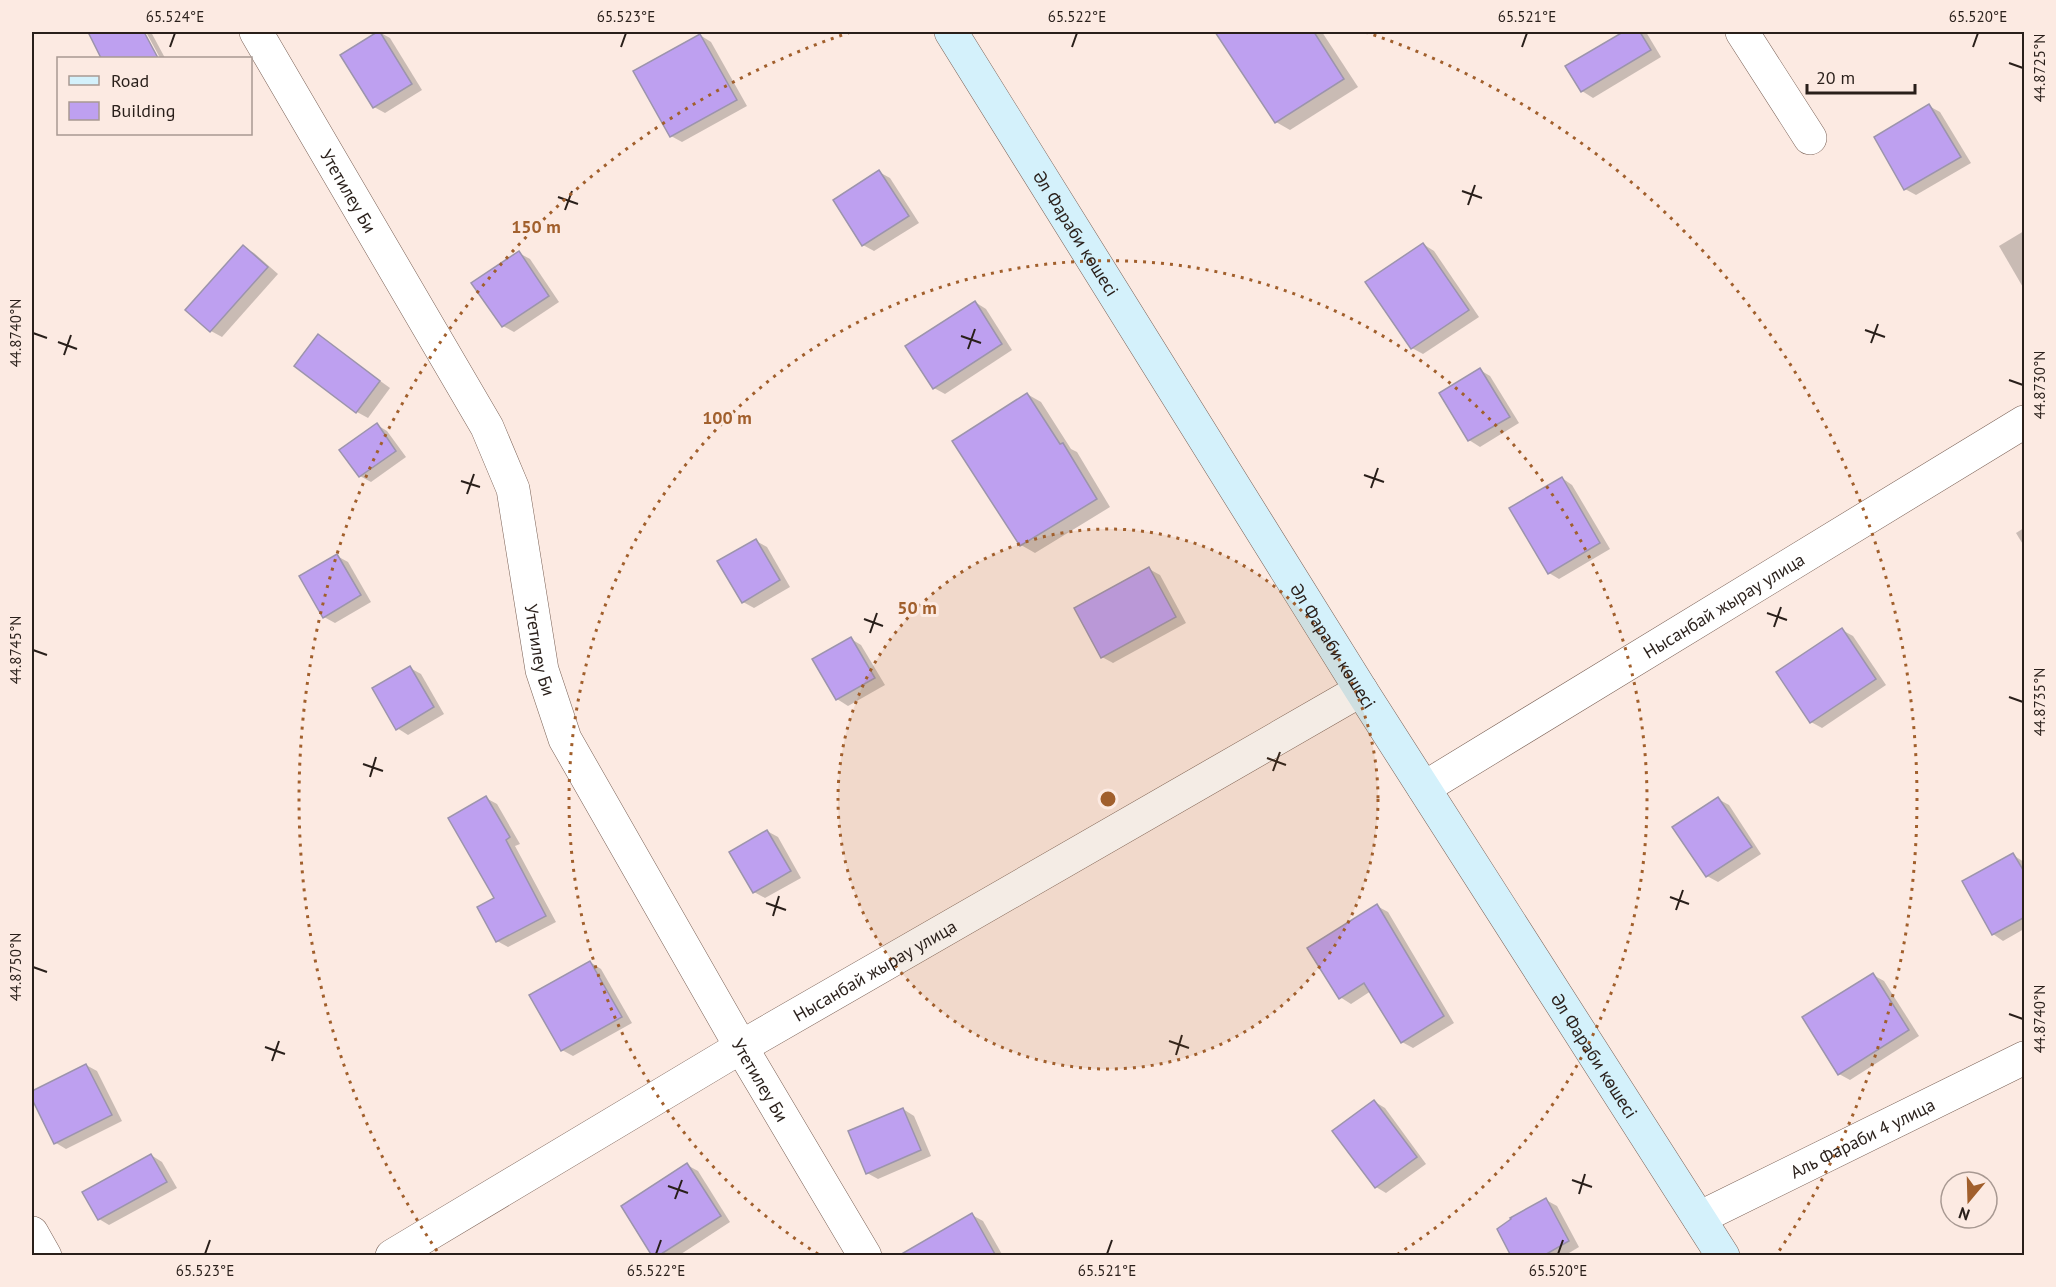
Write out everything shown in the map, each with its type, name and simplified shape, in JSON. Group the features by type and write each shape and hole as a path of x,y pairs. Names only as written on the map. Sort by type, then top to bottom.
{"street":[{"name":"Утетилеу Би","path":"256,32 487,427 513,489 543,670 565,739 741,1047 865,1256"},
{"name":"Әл Фараби көшесі","path":"951,32 1361,690 1723,1256"},
{"path":"1742,32 1810,138"},
{"name":"Нысанбай жырау улица","path":"1424,788 2025,422"},
{"name":"Нысанбай жырау улица","path":"392,1256 741,1047 1361,690"},
{"name":"Аль Фараби 4 улица","path":"1699,1218 2025,1058"},
{"path":"32,1233 45,1256"}],"building":[{"path":"88,32 144,32 157,57 100,57"},
{"path":"380,32 412,84 373,108 340,55"},
{"path":"1215,32 1314,32 1344,79 1275,123"},
{"path":"1623,32 1640,32 1651,50 1581,92 1565,66"},
{"path":"700,34 737,100 670,137 633,71"},
{"path":"1929,104 1961,157 1904,190 1874,137"},
{"path":"879,170 909,216 862,246 833,200"},
{"path":"1423,243 1469,310 1411,349 1365,282"},
{"path":"243,245 268,267 210,332 185,310"},
{"path":"519,251 549,296 502,327 471,283"},
{"path":"975,301 1002,344 933,389 905,346"},
{"path":"318,334 380,381 356,413 294,366"},
{"path":"1480,368 1510,417 1468,441 1439,393"},
{"path":"1027,393 1060,444 1063,443 1097,499 1020,546 952,441"},
{"path":"377,423 396,451 359,477 339,450"},
{"path":"1562,477 1600,543 1548,574 1509,508"},
{"path":"756,539 780,580 742,603 717,561"},
{"path":"337,554 361,595 323,618 299,576"},
{"path":"1149,567 1176,617 1101,658 1074,608"},
{"path":"1842,628 1876,679 1810,723 1776,672"},
{"path":"851,637 875,678 836,700 812,659"},
{"path":"410,666 434,707 396,730 372,688"},
{"path":"486,796 510,837 506,840 546,916 496,942 477,907 494,898 448,818"},
{"path":"1718,797 1752,847 1706,877 1672,827"},
{"path":"767,830 791,871 753,893 729,852"},
{"path":"2013,853 2025,873 2025,917 1992,935 1962,881"},
{"path":"1377,904 1444,1016 1401,1043 1364,983 1339,999 1307,948"},
{"path":"590,961 622,1017 561,1051 529,995"},
{"path":"1873,973 1909,1030 1838,1075 1802,1017"},
{"path":"86,1064 112,1115 54,1144 32,1099 32,1091"},
{"path":"1374,1100 1417,1157 1375,1188 1332,1131"},
{"path":"903,1108 921,1150 866,1174 848,1131"},
{"path":"151,1154 167,1182 98,1220 82,1192"},
{"path":"687,1163 721,1216 658,1256 652,1256 621,1206"},
{"path":"1546,1198 1569,1241 1543,1256 1511,1256 1497,1229 1510,1218"},
{"path":"972,1213 996,1256 898,1256"}]}
